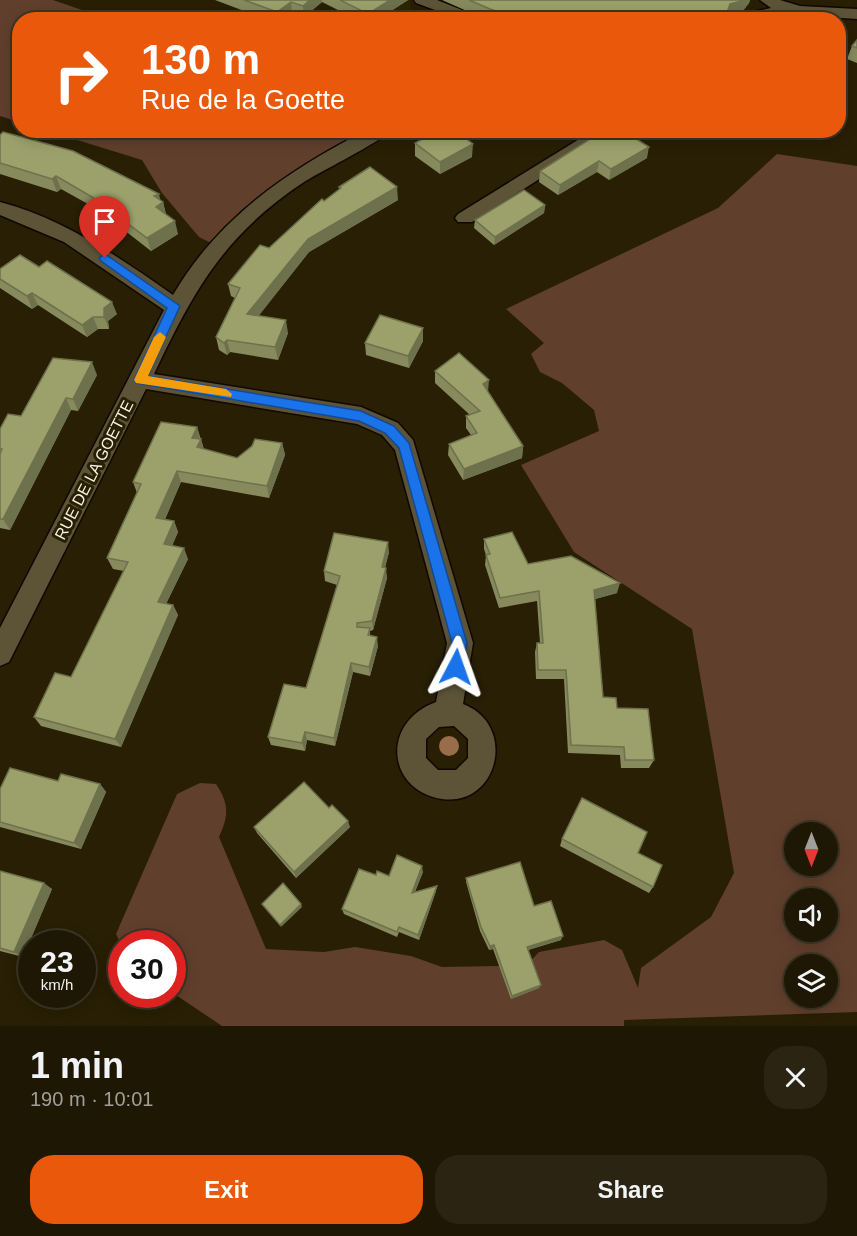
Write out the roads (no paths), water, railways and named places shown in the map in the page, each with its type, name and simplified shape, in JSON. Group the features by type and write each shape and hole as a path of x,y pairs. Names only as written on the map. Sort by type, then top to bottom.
{"street":[{"path":"422,0 456,12"},
{"path":"775,7 857,12"},
{"name":"RUE DE LA GOETTE","path":"0,654 140,380 174,306 217,246 251,214 319,164 367,138"},
{"path":"465,218 594,138"},
{"path":"0,208 39,220 66,233 174,306"},
{"path":"140,380 361,416 390,429 405,446 460,643 448,713"}]}
